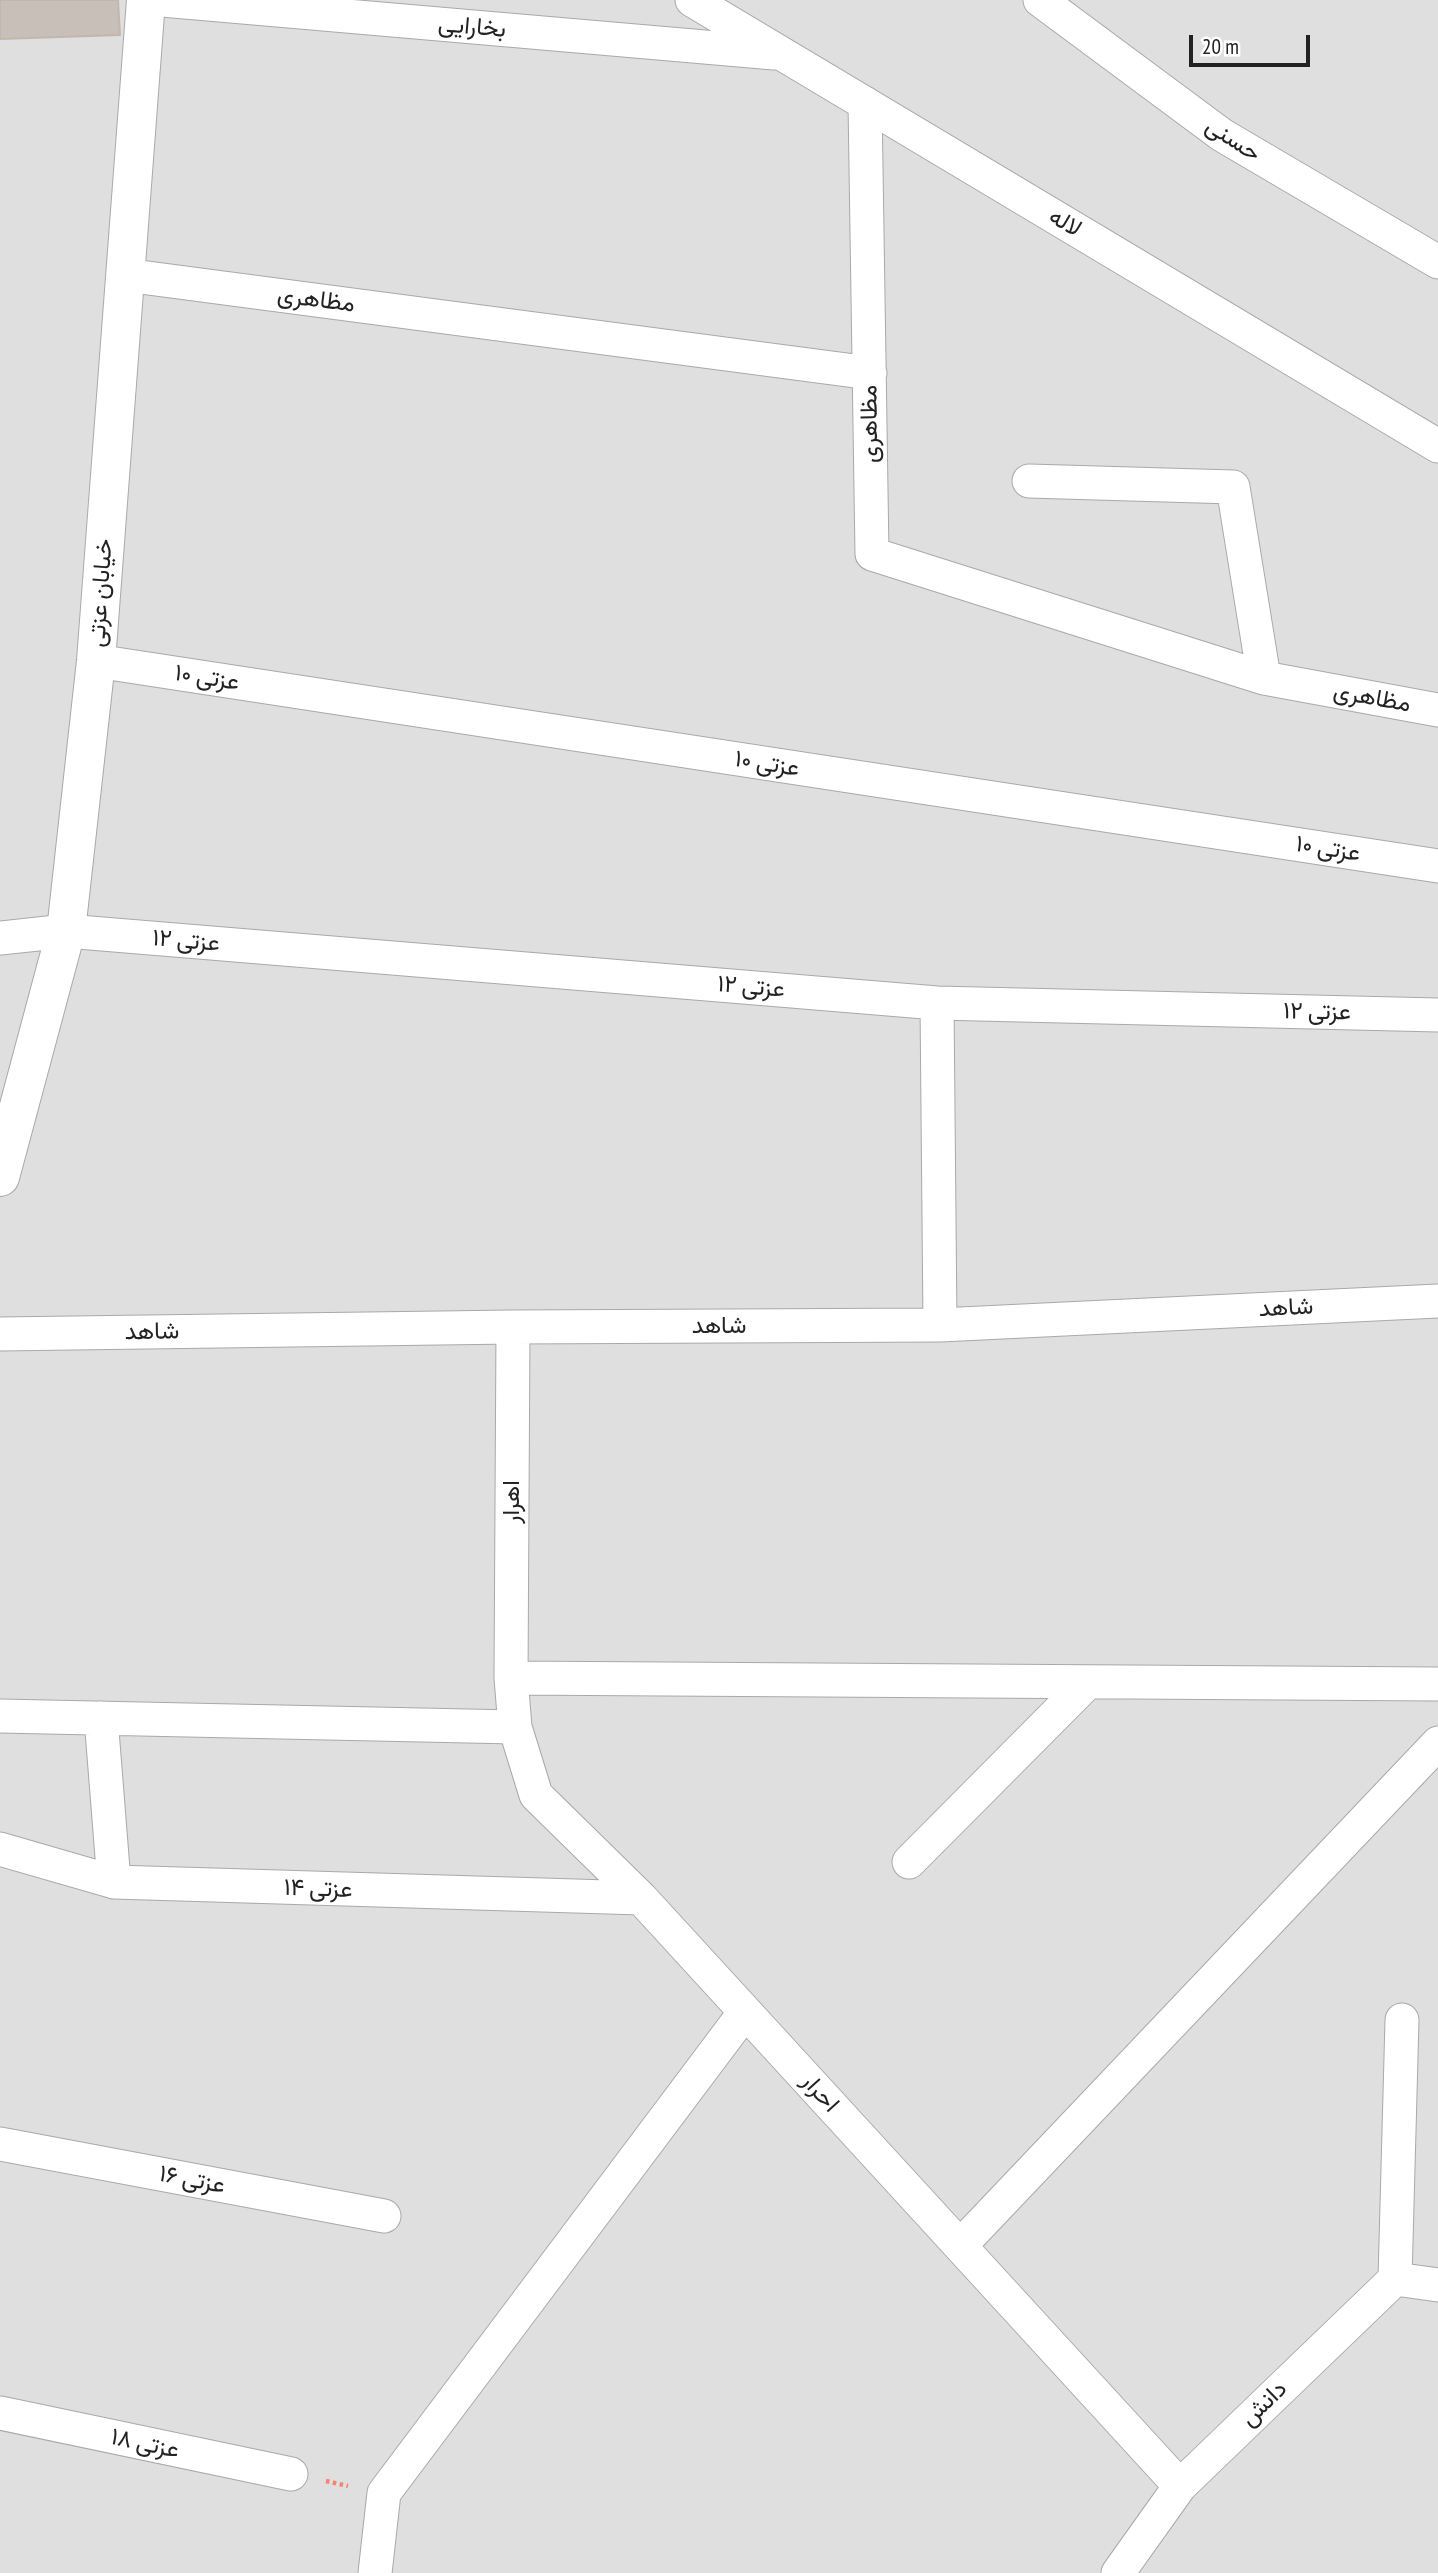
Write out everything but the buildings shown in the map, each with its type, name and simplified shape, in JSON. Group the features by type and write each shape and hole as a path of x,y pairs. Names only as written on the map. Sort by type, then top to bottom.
{"street":[{"name":"خیابان عزتی","path":"0,1177 66,931 96,661 146,0"},
{"name":"بخارایی","path":"162,0 781,53"},
{"name":"لاله","path":"692,0 1438,446"},
{"name":"حسنی","path":"1040,0 1222,135 1438,261"},
{"path":"865,103 870,373"},
{"name":"مظاهری","path":"125,275 870,373 872,554 1264,678 1438,710"},
{"path":"1029,481 1233,487 1264,678"},
{"name":"عزتی ۱۰","path":"96,661 1438,866"},
{"name":"عزتی ۱۲","path":"0,938 66,931 937,1003 1438,1015"},
{"path":"937,1003 940,1325"},
{"name":"شاهد","path":"0,1334 940,1325 1438,1301"},
{"name":"اهرار","path":"511,1678 513,1327"},
{"path":"511,1678 1438,1684"},
{"name":"احرار","path":"511,1678 515,1727 536,1795 641,1898 1180,2486"},
{"path":"909,1862 1088,1682"},
{"path":"0,1716 515,1727"},
{"path":"101,1718 114,1882"},
{"path":"960,2246 1438,1743"},
{"name":"عزتی ۱۴","path":"0,1849 114,1882 641,1898"},
{"path":"374,2573 384,2493 745,2012"},
{"path":"1402,2020 1395,2279 1438,2285"},
{"name":"عزتی ۱۶","path":"0,2144 384,2216"},
{"name":"دانش","path":"1118,2573 1180,2486 1395,2279"},
{"name":"عزتی ۱۸","path":"0,2413 291,2474"}],"path":[{"path":"291,2474 384,2493"}],"shaded area":[{"path":"0,0 1438,0 1438,2573 0,2573"}]}
